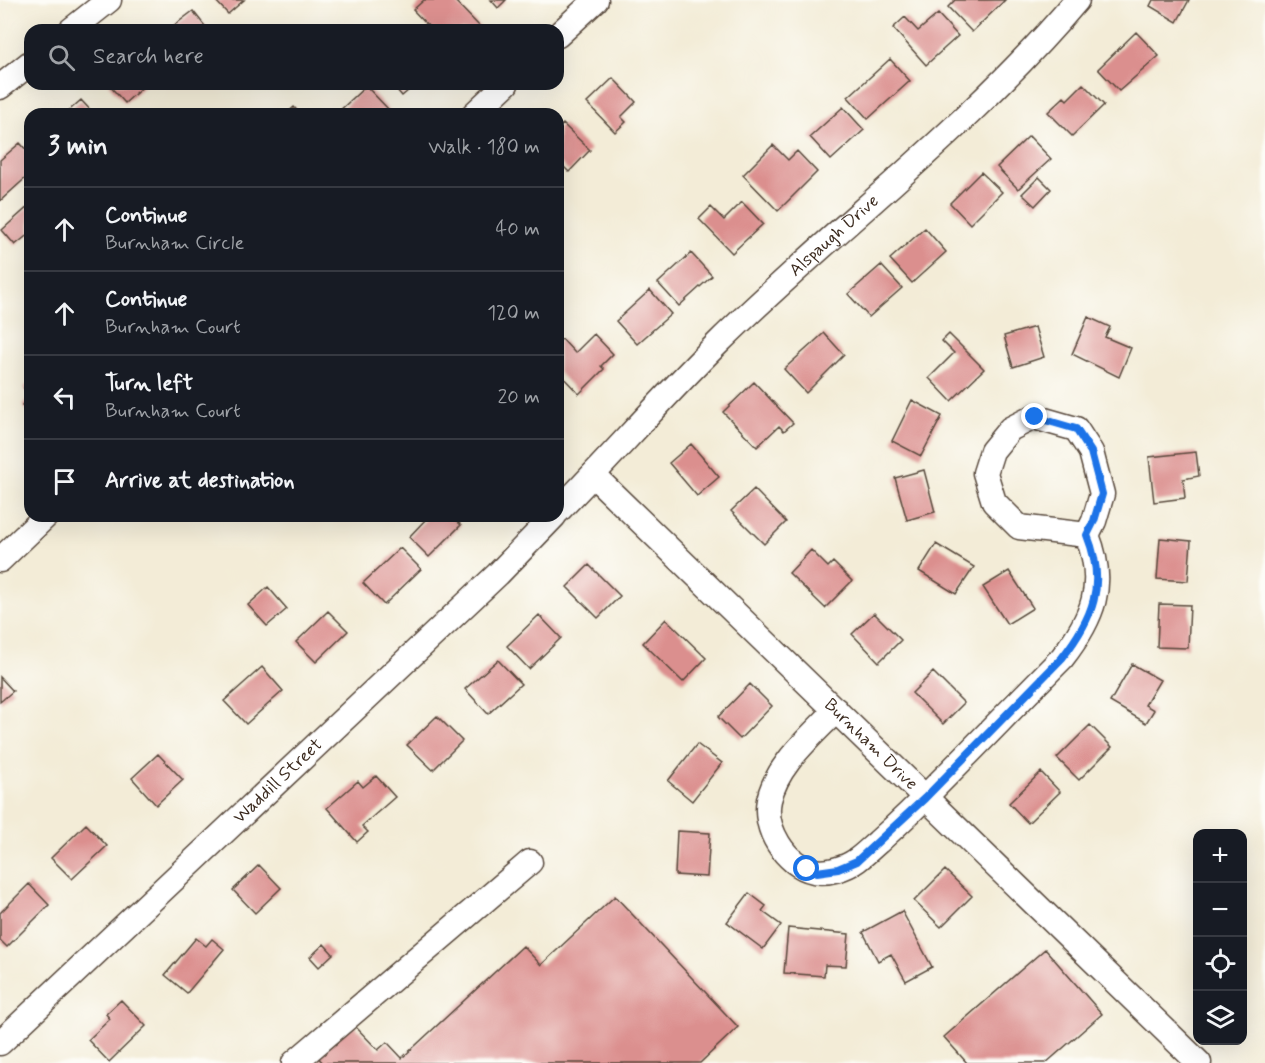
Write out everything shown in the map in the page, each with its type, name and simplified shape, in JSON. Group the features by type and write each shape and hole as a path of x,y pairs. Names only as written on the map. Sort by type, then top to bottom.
{"street":[{"path":"79,24 109,0"},
{"path":"564,29 596,0"},
{"name":"Alspaugh Drive","path":"593,475 718,343 965,117 1046,37 1077,0"},
{"path":"0,87 24,68"},
{"path":"480,108 500,90"},
{"path":"836,710 793,757 775,782 768,802 772,833 777,842 790,858 807,869 817,872 838,869 857,861 925,798 1062,658 1080,634 1090,615 1097,575 1094,554 1087,535 1102,494 1091,452 1076,429 1035,417 1010,429 992,451 985,472 994,502 1019,527 1087,535"},
{"path":"564,505 593,475"},
{"name":"Burnham Drive","path":"593,475 1199,1063"},
{"path":"4,547 38,522"},
{"name":"Waddill Street","path":"0,1043 498,574 548,522"},
{"path":"294,1063 530,862"}],"building":[{"path":"215,0 244,0 228,14"},
{"path":"424,0 454,0 477,24 426,24 413,10"},
{"path":"491,0 506,0 498,8"},
{"path":"955,0 1005,0 972,32 948,7"},
{"path":"1153,0 1189,0 1177,22 1150,6"},
{"path":"193,11 203,24 176,24"},
{"path":"938,14 958,36 926,65 893,28 905,17 918,31"},
{"path":"1136,32 1159,56 1119,91 1098,69"},
{"path":"890,59 910,81 868,119 848,97"},
{"path":"613,78 636,102 621,117 626,122 615,132 587,103"},
{"path":"1083,84 1104,105 1072,136 1048,112 1064,97 1067,100"},
{"path":"113,90 139,90 125,103"},
{"path":"362,90 370,90 387,108 342,108"},
{"path":"397,90 409,90 402,96"},
{"path":"81,100 88,108 72,108"},
{"path":"843,107 864,130 831,160 810,137"},
{"path":"564,125 590,150 569,172 564,167"},
{"path":"1029,136 1051,159 1018,189 997,167"},
{"path":"20,143 24,147 24,179 0,201 0,160"},
{"path":"773,145 788,160 797,151 817,172 778,211 743,175"},
{"path":"981,172 1002,192 970,224 950,203"},
{"path":"1039,177 1051,189 1035,206 1022,194"},
{"path":"742,202 763,224 732,253 699,219 711,207 724,220"},
{"path":"24,210 24,238 15,245 2,230"},
{"path":"925,228 946,252 912,283 890,259"},
{"path":"691,253 712,276 679,306 658,283"},
{"path":"881,265 902,288 869,317 848,294"},
{"path":"650,290 671,314 637,344 616,321"},
{"path":"1088,317 1110,327 1105,337 1131,348 1119,377 1072,354"},
{"path":"1035,327 1044,357 1013,367 1004,336"},
{"path":"824,333 844,355 806,393 784,369"},
{"path":"594,334 613,354 601,366 604,369 579,394 564,378 564,341 575,353"},
{"path":"949,334 984,369 951,401 929,378 954,353 942,341"},
{"path":"754,382 793,423 784,431 779,426 757,447 723,412"},
{"path":"912,400 942,416 921,456 892,441"},
{"path":"691,444 719,477 697,496 669,463"},
{"path":"1196,452 1199,476 1183,479 1185,498 1154,502 1149,457"},
{"path":"924,470 935,512 907,520 895,478"},
{"path":"754,489 786,522 764,544 731,511"},
{"path":"423,522 458,522 461,525 429,557 409,537"},
{"path":"1160,538 1191,541 1188,581 1157,579"},
{"path":"936,544 974,567 956,594 919,571"},
{"path":"400,548 421,569 384,605 363,583"},
{"path":"811,550 828,567 833,562 852,581 825,608 789,573"},
{"path":"589,565 620,596 598,618 567,587"},
{"path":"1009,571 1033,608 1007,624 983,587"},
{"path":"268,587 287,609 267,626 248,605"},
{"path":"1159,604 1190,605 1188,648 1157,647"},
{"path":"328,611 348,631 316,662 296,642"},
{"path":"874,613 901,640 879,662 852,634"},
{"path":"539,615 561,638 529,669 507,646"},
{"path":"666,619 706,658 683,682 643,643"},
{"path":"498,660 521,684 488,714 465,689"},
{"path":"1132,664 1160,680 1145,705 1154,710 1146,723 1110,702"},
{"path":"262,667 283,691 246,724 224,701"},
{"path":"933,672 964,703 943,724 912,693"},
{"path":"0,677 13,691 0,702"},
{"path":"750,684 772,706 740,739 718,717"},
{"path":"437,716 462,741 433,770 407,745"},
{"path":"1090,725 1112,747 1079,780 1057,758"},
{"path":"697,744 722,763 692,801 668,781"},
{"path":"158,754 183,780 156,805 132,778"},
{"path":"1041,772 1060,792 1028,823 1009,803"},
{"path":"376,776 395,797 362,826 368,832 357,842 327,808 358,781 363,787"},
{"path":"86,824 107,846 72,879 51,858"},
{"path":"677,831 710,833 707,877 675,875"},
{"path":"259,865 281,888 255,913 233,890"},
{"path":"945,870 972,896 941,927 914,901"},
{"path":"29,884 49,905 7,947 0,940 0,913"},
{"path":"749,893 766,906 762,911 781,925 763,949 727,922"},
{"path":"615,896 738,1027 700,1063 323,1063 317,1056 352,1023 378,1050 387,1042 402,1058 523,946 541,965"},
{"path":"902,911 932,967 906,981 891,954 878,961 863,932"},
{"path":"788,928 849,934 846,966 825,965 824,976 784,973"},
{"path":"196,938 206,946 212,939 224,949 187,993 165,975"},
{"path":"324,944 333,954 319,967 310,957"},
{"path":"1045,949 1102,1014 1046,1063 967,1063 944,1037"},
{"path":"121,1000 146,1026 109,1062 88,1040 110,1019 106,1014"}],"route":[{"path":"807,869 817,872 838,869 857,861 925,798 1062,658 1080,634 1090,615 1097,575 1094,554 1087,535 1102,494 1091,452 1076,429 1035,417"}]}
